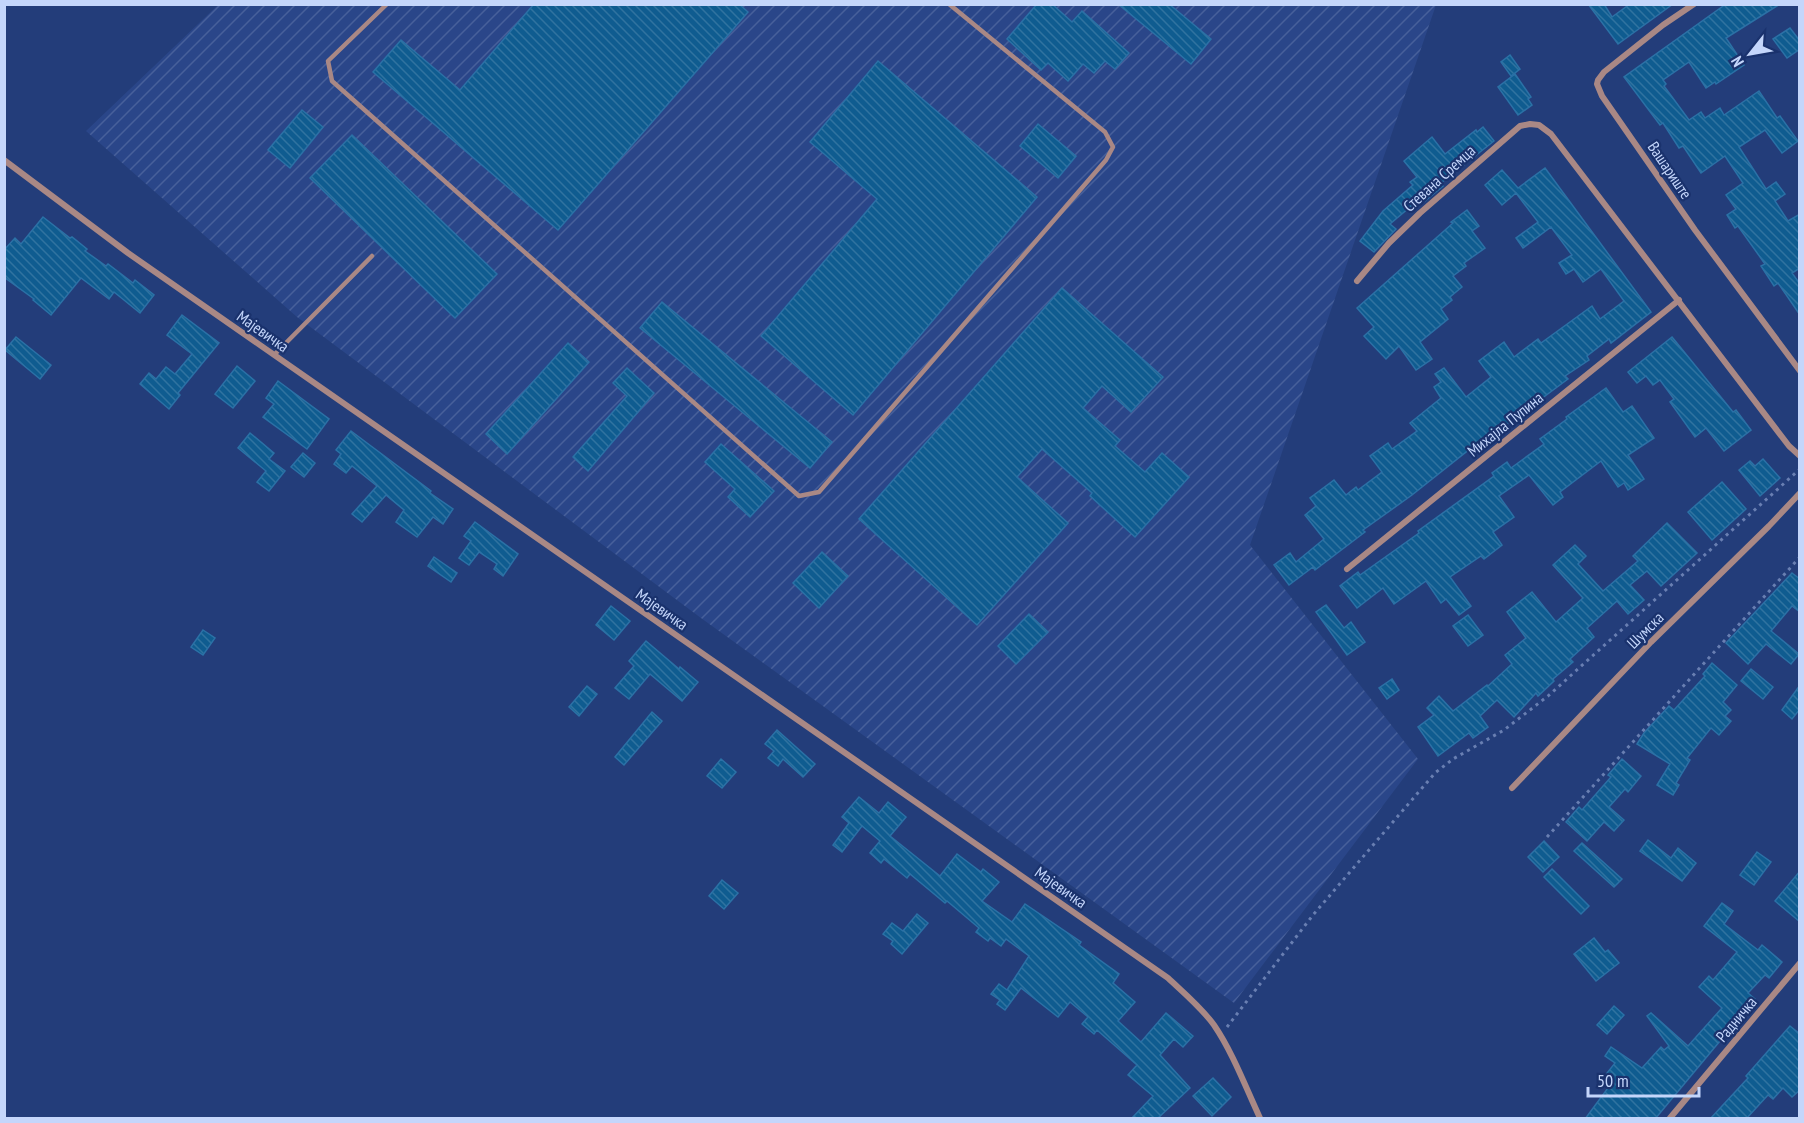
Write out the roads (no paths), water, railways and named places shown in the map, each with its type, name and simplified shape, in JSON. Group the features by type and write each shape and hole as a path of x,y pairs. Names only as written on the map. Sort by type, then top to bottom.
{"street":[{"name":"Вашариште","path":"1694,4 1663,25 1610,68 1597,84 1602,96 1695,230 1800,370"},
{"name":"Стевана Сремца","path":"1357,280 1389,243 1420,213 1520,126 1530,124 1539,125 1551,134 1679,300"},
{"name":"Мајевичка","path":"4,160 128,254 1168,978 1201,1009 1220,1036 1260,1119"},
{"path":"1679,300 1789,446 1800,456"},
{"name":"Михајла Пупина","path":"1347,568 1679,300"},
{"name":"Шумска","path":"1512,788 1651,642 1800,493"},
{"name":"Радничка","path":"1670,1119 1800,963"}],"lane":[{"path":"387,4 328,61 332,81 799,496 819,492 1106,160 1113,147 1105,132 949,4"},
{"path":"274,355 372,256"}]}
